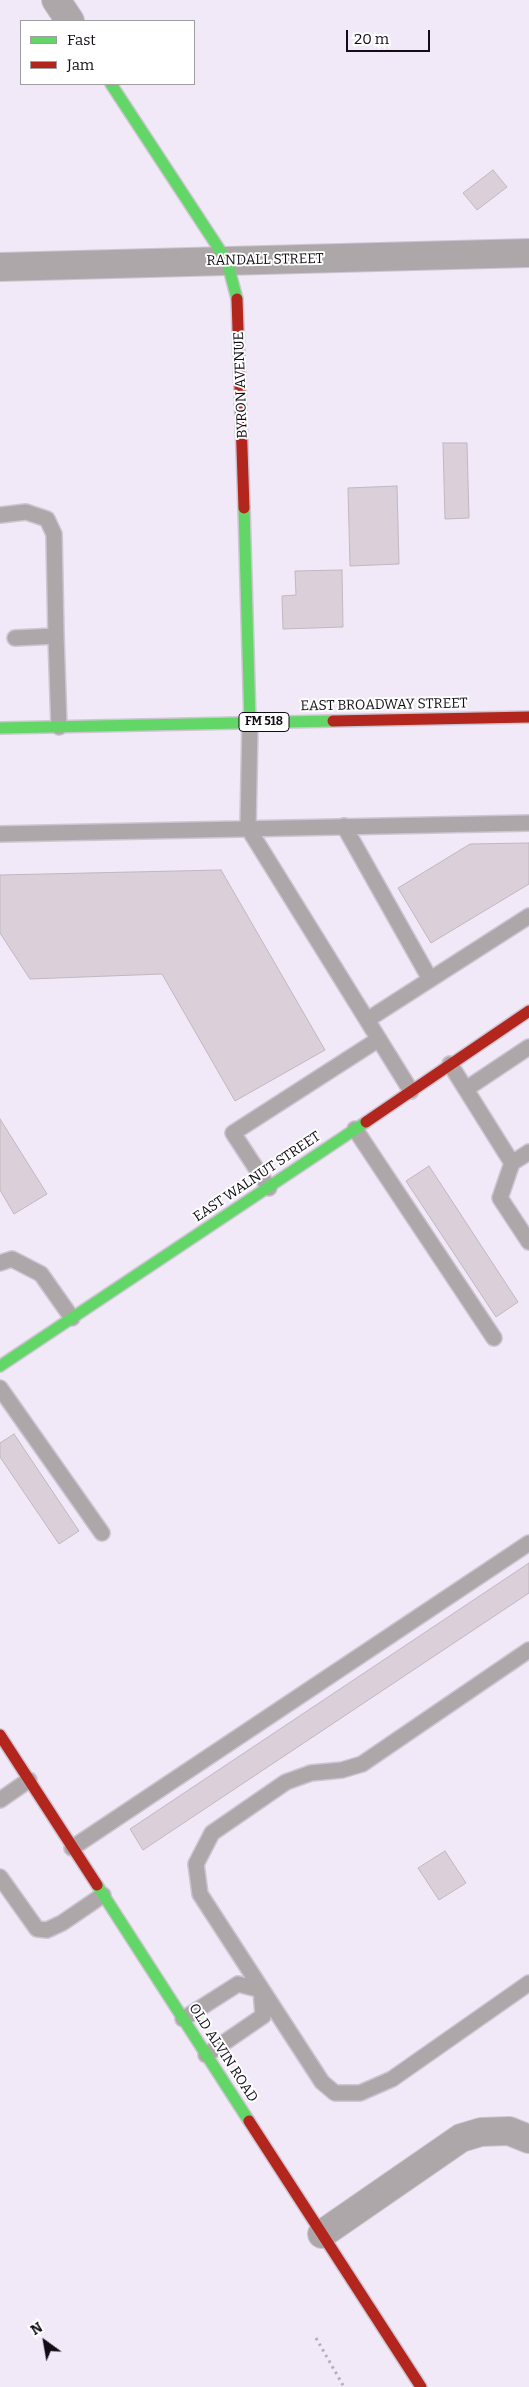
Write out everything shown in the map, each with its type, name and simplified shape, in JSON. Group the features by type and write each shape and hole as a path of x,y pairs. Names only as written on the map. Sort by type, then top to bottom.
{"street":[{"path":"56,0 69,20"},
{"name":"BYRON AVENUE","path":"112,85 227,261 238,304 250,723"},
{"name":"RANDALL STREET","path":"0,267 529,253"},
{"name":"EAST BROADWAY STREET","path":"0,728 529,717"},
{"name":"EAST WALNUT STREET","path":"0,1366 269,1188 529,1011"},
{"name":"OLD ALVIN ROAD","path":"0,1735 421,2387"},
{"path":"322,2234 461,2138 481,2132 509,2131 529,2139"}],"lane":[{"path":"0,515 26,512 47,519 54,534 59,727"},
{"path":"14,638 56,636"},
{"path":"250,723 248,828 411,1091"},
{"path":"0,834 529,823"},
{"path":"344,826 430,979"},
{"path":"367,1020 529,916"},
{"path":"269,1188 233,1133 378,1039"},
{"path":"466,1089 529,1047"},
{"path":"450,1064 512,1163"},
{"path":"355,1129 494,1338"},
{"path":"529,1152 512,1163 500,1198 529,1242"},
{"path":"0,1263 12,1259 41,1274 72,1318"},
{"path":"0,1388 102,1533"},
{"path":"72,1848 529,1544"},
{"path":"529,1650 362,1764 342,1770 311,1773 286,1782 212,1833 196,1864 200,1894 322,2082 335,2093 360,2093 392,2079 529,1983"},
{"path":"0,1800 29,1780"},
{"path":"0,1877 37,1929 47,1930 62,1923 103,1895"},
{"path":"183,2019 238,1984 261,1990"},
{"path":"206,2055 263,2016 261,1990"}],"path":[{"path":"316,2338 344,2387"}],"building":[{"path":"493,170 507,187 477,210 463,193"},
{"path":"443,443 467,443 469,518 445,519"},
{"path":"397,486 399,564 350,566 348,488"},
{"path":"342,570 343,627 283,629 282,596 296,595 295,571"},
{"path":"529,843 529,884 431,943 398,888 470,844"},
{"path":"221,870 325,1050 235,1101 162,974 30,979 0,933 0,875"},
{"path":"0,1119 47,1194 14,1214 0,1190"},
{"path":"429,1166 518,1302 496,1317 406,1181"},
{"path":"14,1434 79,1531 59,1544 0,1457 0,1443"},
{"path":"529,1563 529,1593 143,1850 130,1829"},
{"path":"445,1851 466,1883 439,1900 418,1868"}],"traffic: fast":[{"path":"112,85 227,261 237,299"},
{"path":"244,508 250,723"},
{"path":"0,728 333,721"},
{"path":"0,1366 366,1122"},
{"path":"97,1885 249,2121"}],"traffic: jam":[{"path":"237,299 244,508"},
{"path":"333,721 529,717"},
{"path":"366,1122 529,1011"},
{"path":"0,1735 97,1885"},
{"path":"249,2121 421,2387"}]}
